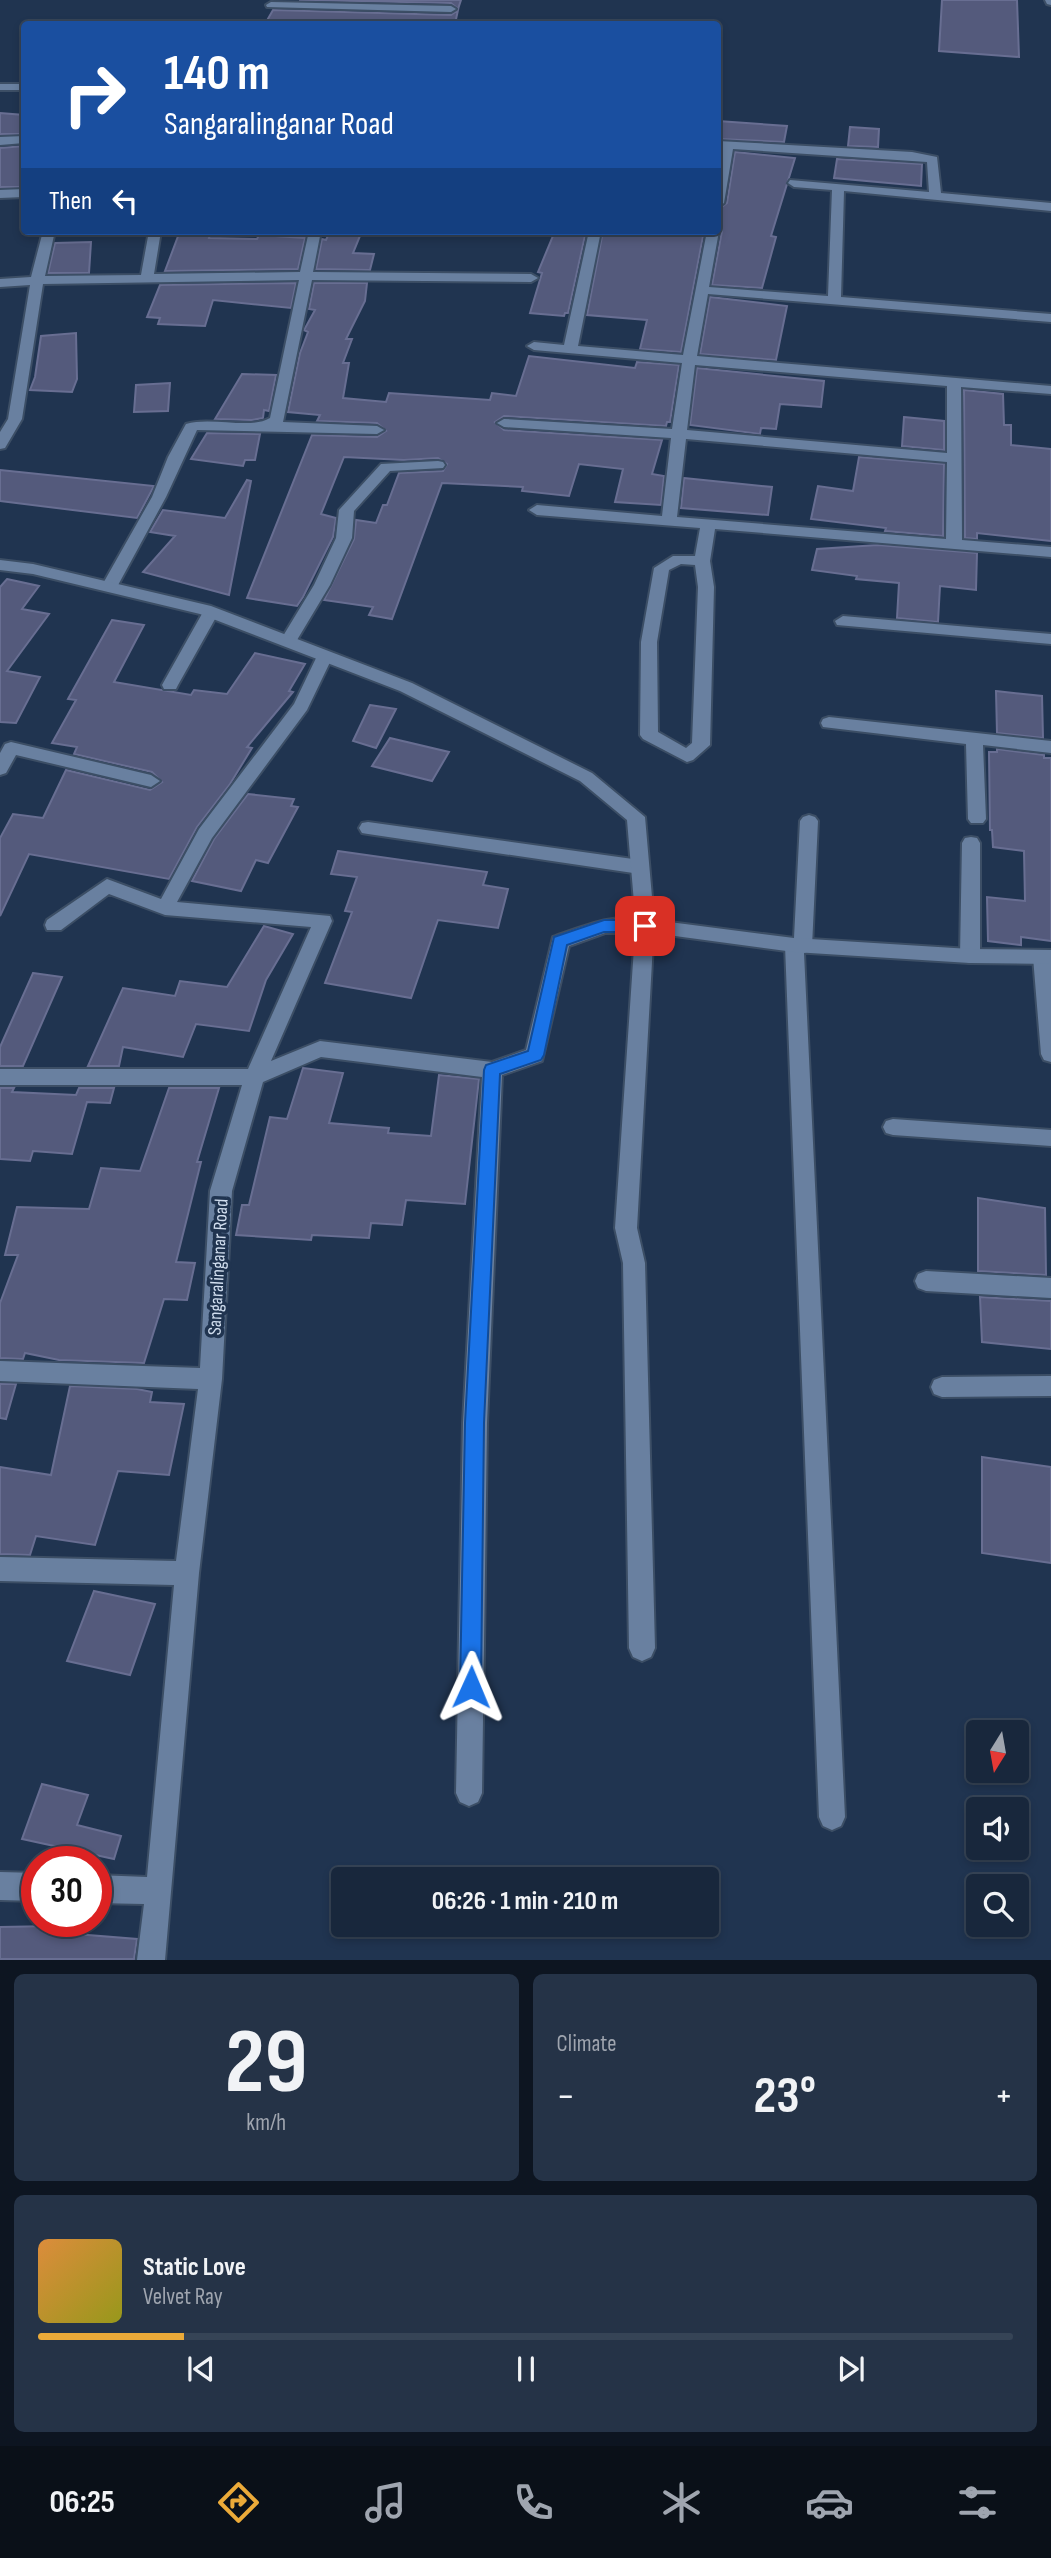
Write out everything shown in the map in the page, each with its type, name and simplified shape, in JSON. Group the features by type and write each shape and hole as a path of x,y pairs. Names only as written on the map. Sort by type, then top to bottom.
{"street":[{"path":"368,21 372,3"},
{"path":"271,5 372,3 450,9"},
{"path":"0,87 21,87"},
{"path":"0,141 21,141"},
{"path":"721,168 723,145 912,156 933,160 935,196"},
{"path":"794,183 1051,207"},
{"path":"834,300 838,187"},
{"path":"0,194 21,193"},
{"path":"0,445 15,419 37,280 47,235"},
{"path":"147,279 154,235"},
{"path":"267,426 277,420 314,235"},
{"path":"570,350 595,235"},
{"path":"669,520 689,360 711,235"},
{"path":"0,283 37,280 305,276 531,278"},
{"path":"702,289 1051,318"},
{"path":"534,346 1051,390"},
{"path":"954,382 954,544"},
{"path":"0,407 16,406"},
{"path":"505,423 679,434 954,458"},
{"path":"109,587 159,497 191,427 201,424 377,430"},
{"path":"288,641 322,586 344,538 347,510 386,467 438,465"},
{"path":"537,510 1051,552"},
{"path":"702,561 678,559 662,568 649,642 649,735 687,756 701,745 706,587 702,561 708,523"},
{"path":"0,565 109,587 211,612 406,687 586,777 636,817 645,926 626,1228 635,1263 642,1648"},
{"path":"170,685 211,612"},
{"path":"843,621 1051,639"},
{"path":"54,925 107,886 165,908 205,834 301,706 325,656"},
{"path":"830,723 1051,747"},
{"path":"974,740 977,819"},
{"path":"0,769 6,747 151,780"},
{"path":"809,821 798,946 832,1817"},
{"path":"368,828 640,867"},
{"path":"970,956 971,843"},
{"name":"Sangaralinganar Road","path":"151,1959 187,1573 211,1379 221,1191 254,1077 323,921 165,908"},
{"path":"0,1077 254,1077 320,1049 492,1070 535,1055 560,942 604,926 645,926 798,946 970,956 1047,957 1051,1054"},
{"path":"469,1793 475,1423 492,1070"},
{"path":"893,1127 1051,1138"},
{"path":"926,1281 1051,1288"},
{"path":"0,1371 211,1379"},
{"path":"942,1387 1051,1386"},
{"path":"0,1569 187,1573"},
{"path":"0,1886 21,1887"},
{"path":"112,1890 159,1891"}],"building":[{"path":"299,0 461,0 458,9 451,3"},
{"path":"942,0 1017,0 1019,57 939,51"},
{"path":"273,10 451,15 458,10 456,21 267,21"},
{"path":"0,113 21,115 21,134 0,134"},
{"path":"721,121 787,126 784,142 721,139"},
{"path":"850,127 879,129 878,147 848,146"},
{"path":"21,146 21,187 0,187 0,148"},
{"path":"735,152 795,158 771,236 776,237 762,288 712,285 722,231 721,208 727,203"},
{"path":"837,159 922,164 921,186 834,178"},
{"path":"178,235 210,235 209,238 257,239 259,235 305,238 298,269 165,271"},
{"path":"328,235 360,235 353,253 374,254 370,270 316,269 322,239 326,240"},
{"path":"553,235 585,235 568,313 564,316 530,313 542,273 538,272"},
{"path":"602,235 703,235 681,352 640,349 647,320 587,315"},
{"path":"91,242 89,273 48,273 55,243"},
{"path":"296,283 291,308 213,300 205,326 158,324 160,318 147,317 160,285"},
{"path":"314,283 367,283 365,301 346,339 352,339 343,363 349,363 343,398 386,402 389,393 490,400 492,393 516,396 529,356 635,368 637,362 679,365 670,422 667,422 666,426 504,416 495,422 504,430 662,440 652,474 664,476 661,505 615,502 623,469 579,464 569,496 522,491 523,487 442,483 392,619 369,615 373,607 324,600 354,539 356,520 376,523 383,505 387,505 399,473 443,471 447,464 438,458 404,460 344,457 321,514 336,518 333,537 297,606 247,598 312,435 377,437 386,431 377,423 317,421 320,415 288,412 300,353 308,332 304,330 315,310 309,309"},
{"path":"710,297 787,306 776,360 700,354"},
{"path":"76,333 77,379 72,392 30,390 35,377 41,336"},
{"path":"697,368 824,381 821,407 780,404 776,429 761,428 760,434 690,425"},
{"path":"242,374 276,375 269,411 264,410 263,418 252,420 215,419"},
{"path":"170,383 168,411 134,412 136,385"},
{"path":"964,390 1003,394 1004,425 1011,425 1011,445 1051,449 1051,541 977,533 977,539 965,538"},
{"path":"904,417 944,421 944,450 902,446"},
{"path":"207,433 260,434 255,460 245,460 243,466 191,459"},
{"path":"859,457 944,464 943,536 885,531 886,528 811,519 818,486 853,491"},
{"path":"0,470 154,486 137,518 0,501"},
{"path":"684,478 772,487 768,515 681,508"},
{"path":"247,480 251,481 229,595 143,572 175,536 150,532 163,510 225,518"},
{"path":"878,545 977,553 976,590 940,586 938,622 897,618 899,583 856,579 857,576 812,570 817,549"},
{"path":"7,579 39,586 22,609 49,614 7,671 40,677 16,723 0,722 0,587"},
{"path":"112,620 144,625 114,682 191,695 194,690 227,694 255,653 305,664 289,691 293,692 247,747 252,748 230,784 197,827 169,879 29,854 0,916 0,838 13,814 43,818 66,770 150,790 162,782 152,772 74,754 77,747 52,743 76,700 68,699"},
{"path":"996,691 1042,696 1043,738 997,733"},
{"path":"370,705 396,709 376,748 353,741"},
{"path":"390,738 449,752 432,781 372,766"},
{"path":"997,749 1051,758 1051,941 1021,937 1021,945 988,941 987,897 1025,901 1024,851 993,847 990,830 989,752 997,752"},
{"path":"248,794 294,799 291,806 298,807 268,863 256,860 241,891 192,881 214,839"},
{"path":"338,851 487,872 483,885 508,889 498,928 438,920 411,998 325,983 352,912 345,911 357,877 331,874"},
{"path":"264,926 293,934 266,980 249,1031 196,1024 183,1057 123,1047 119,1066 88,1066 123,988 175,996 180,981 227,987"},
{"path":"33,973 62,977 23,1066 0,1066 0,1047"},
{"path":"303,1068 343,1073 329,1123 389,1128 388,1133 431,1136 439,1075 479,1079 465,1204 406,1200 402,1225 371,1223 369,1238 312,1235 311,1240 236,1235 242,1205 249,1205 270,1117 287,1119"},
{"path":"0,1088 14,1088 12,1092 76,1095 79,1088 114,1088 110,1103 87,1102 72,1154 33,1151 30,1161 0,1159"},
{"path":"169,1088 219,1088 197,1162 201,1162 176,1262 195,1263 187,1300 164,1299 144,1363 59,1360 25,1353 23,1359 0,1358 0,1303 18,1255 5,1255 17,1207 89,1209 101,1168 140,1171"},
{"path":"978,1198 1045,1208 1046,1275 978,1271"},
{"path":"980,1297 1051,1301 1051,1349 982,1342"},
{"path":"0,1384 16,1384 6,1419 0,1418"},
{"path":"70,1386 137,1389 152,1392 150,1402 184,1404 169,1475 118,1471 95,1545 36,1536 30,1555 0,1554 0,1467 51,1475"},
{"path":"982,1457 1051,1467 1051,1563 982,1553"},
{"path":"94,1591 155,1604 130,1675 67,1661"},
{"path":"42,1784 88,1795 77,1825 121,1836 114,1859 112,1846 54,1846 22,1839"},
{"path":"0,1927 21,1927 21,1937 137,1939 134,1959 0,1959"}],"route":[{"path":"471,1687 475,1423 492,1070 535,1055 560,942 604,926 645,926"}]}
